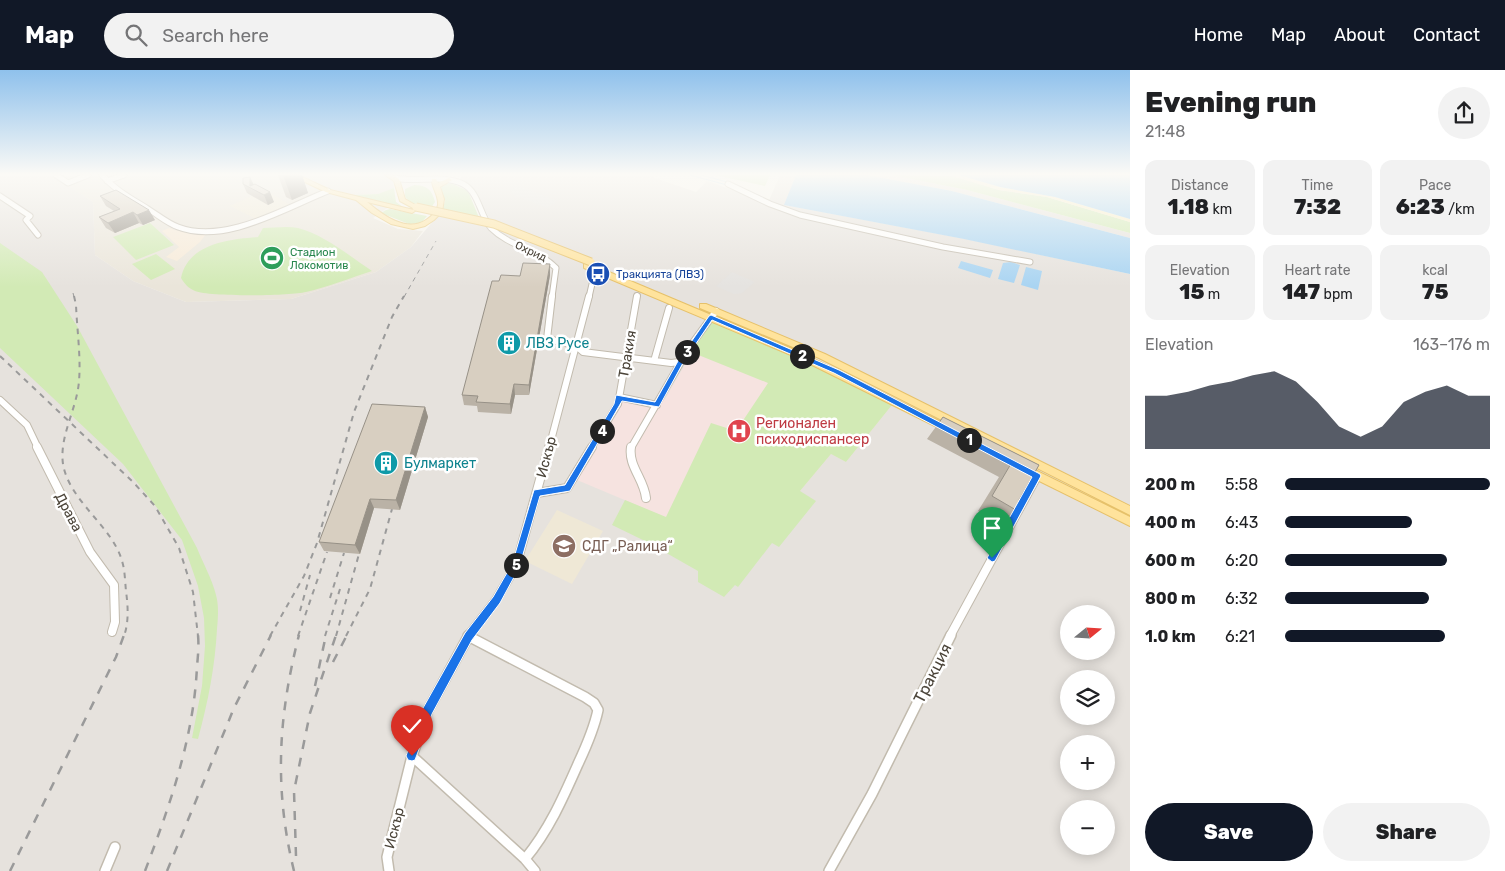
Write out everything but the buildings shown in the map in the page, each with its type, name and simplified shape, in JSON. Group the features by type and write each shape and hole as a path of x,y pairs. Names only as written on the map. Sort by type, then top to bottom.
{"main road":[{"path":"428,212 495,229 589,264 713,314 1040,472 1130,511"},
{"path":"375,214 408,227 414,227 426,223 437,212"},
{"path":"1053,478 1130,522"}],"street":[{"path":"19,212 20,216 26,220 38,235"},
{"path":"155,212 178,227 196,230 221,230 243,225 275,212"},
{"name":"Охрид","path":"480,212 493,231 505,240 551,261 556,268 546,336 550,340 576,345"},
{"path":"792,212 943,247 1030,262"},
{"name":"Искър","path":"389,871 387,857 412,756 427,712 468,636 496,600 516,566 592,284"},
{"name":"Тракия","path":"537,493 567,488 618,404 637,295"},
{"path":"654,361 669,308"},
{"path":"646,498 646,491 642,480 634,469 631,448 680,362 713,314"},
{"path":"576,345 583,352 654,361 680,362"},
{"path":"619,397 657,405"},
{"name":"Драва","path":"0,400 27,425 73,521 90,552 114,585 115,622 112,632"},
{"name":"Тракция","path":"829,871 872,794 944,648 1040,472"},
{"path":"468,636 585,697 594,703 598,710 595,726 556,816 538,844 525,859"},
{"path":"412,756 525,859 535,871"},
{"path":"104,871 115,848"}],"shaded area":[{"path":"0,212 93,212 95,255 133,281 186,302 291,299 376,272 411,247 441,212 492,223 486,212 824,212 971,240 1130,274 1130,871 0,871"},
{"path":"93,212 381,212 373,218 398,229 423,231 411,247 376,272 291,299 186,302 133,281 95,255"},
{"path":"243,212 272,212 256,219"},
{"path":"1033,212 1052,212 1130,233 1130,238"},
{"path":"169,228 207,233 200,242 177,261 166,257 179,247 162,231"},
{"path":"732,272 755,282 742,293 734,294 716,286"},
{"name":"Регионален психодиспансер","path":"705,330 892,405 846,462 831,454 800,491 665,517 577,480 617,413 623,398 657,405 665,399"},
{"name":"СДГ „Ралица“","path":"557,510 603,531 572,584 525,561"}],"green space":[{"path":"408,212 427,216 421,223 409,224 381,213"},
{"path":"448,212 477,212 480,220"},
{"path":"1052,212 1098,212 1130,222 1130,233"},
{"path":"150,223 174,245 136,260 113,237"},
{"name":"Стадион Локомотив","path":"294,227 307,231 336,246 372,271 306,292 267,295 203,293 190,289 181,278 185,267 201,251 211,245 234,239 258,237 263,228"},
{"path":"0,243 42,272 77,326 197,548 210,577 217,599 218,620 211,684 198,739 192,738 202,686 205,646 204,618 198,586 182,540 123,464 0,348"},
{"path":"156,254 175,269 151,280 132,264"},
{"name":"Регионален психодиспансер","path":"712,321 804,361 892,405 846,462 831,454 800,491 816,501 779,547 772,543 738,587 735,585 724,597 698,582 698,571 647,542 612,525 625,500 666,517 711,423 736,431 768,383 691,352"}],"sand":[{"path":"1098,212 1107,212 1130,219 1130,222"}],"water":[{"path":"823,212 1033,212 1130,238 1130,274 964,239"},
{"path":"1107,212 1130,212 1130,219"},
{"path":"961,261 993,270 990,278 958,268"},
{"path":"1011,262 1020,265 1014,283 998,279 1003,263"},
{"path":"1026,267 1042,271 1038,290 1021,285"}],"railway":[{"path":"404,297 436,241"},
{"path":"73,293 74,297"},
{"path":"69,422 79,381 79,353 74,296"},
{"path":"270,636 304,576 317,543 354,412 392,317 404,296"},
{"path":"0,356 69,422"},
{"path":"69,422 133,482 155,506 179,548 193,592 198,636"},
{"path":"69,422 62,454 67,477 73,490 110,537 122,561 128,608 124,636"},
{"path":"346,636 370,589 392,509"},
{"path":"298,636 327,552"},
{"path":"330,598 344,553"},
{"path":"336,636 359,554"},
{"path":"300,611 310,575"},
{"path":"325,636 340,589"},
{"path":"10,871 116,657 124,635"},
{"path":"167,871 234,708 271,635"},
{"path":"294,871 283,811 281,753 287,695 299,635"},
{"path":"315,686 326,635"},
{"path":"296,856 294,791 310,713 336,635"},
{"path":"333,662 347,635"},
{"path":"145,871 172,796 186,745 195,692 198,636"}],"place":[{"name":"Стадион Локомотив","path":"272,258"},
{"name":"Тракцията (ЛВЗ)","path":"598,274"},
{"name":"ЛВЗ Русе","path":"509,343"},
{"name":"Регионален психодиспансер","path":"739,431"},
{"name":"Булмаркет","path":"386,463"},
{"name":"СДГ „Ралица“","path":"564,546"}],"route":[{"path":"412,756 427,712 468,636 496,600 516,566 537,493 567,488 618,404 619,397 657,405 680,362 711,317 876,391 1037,476 992,558"}]}
